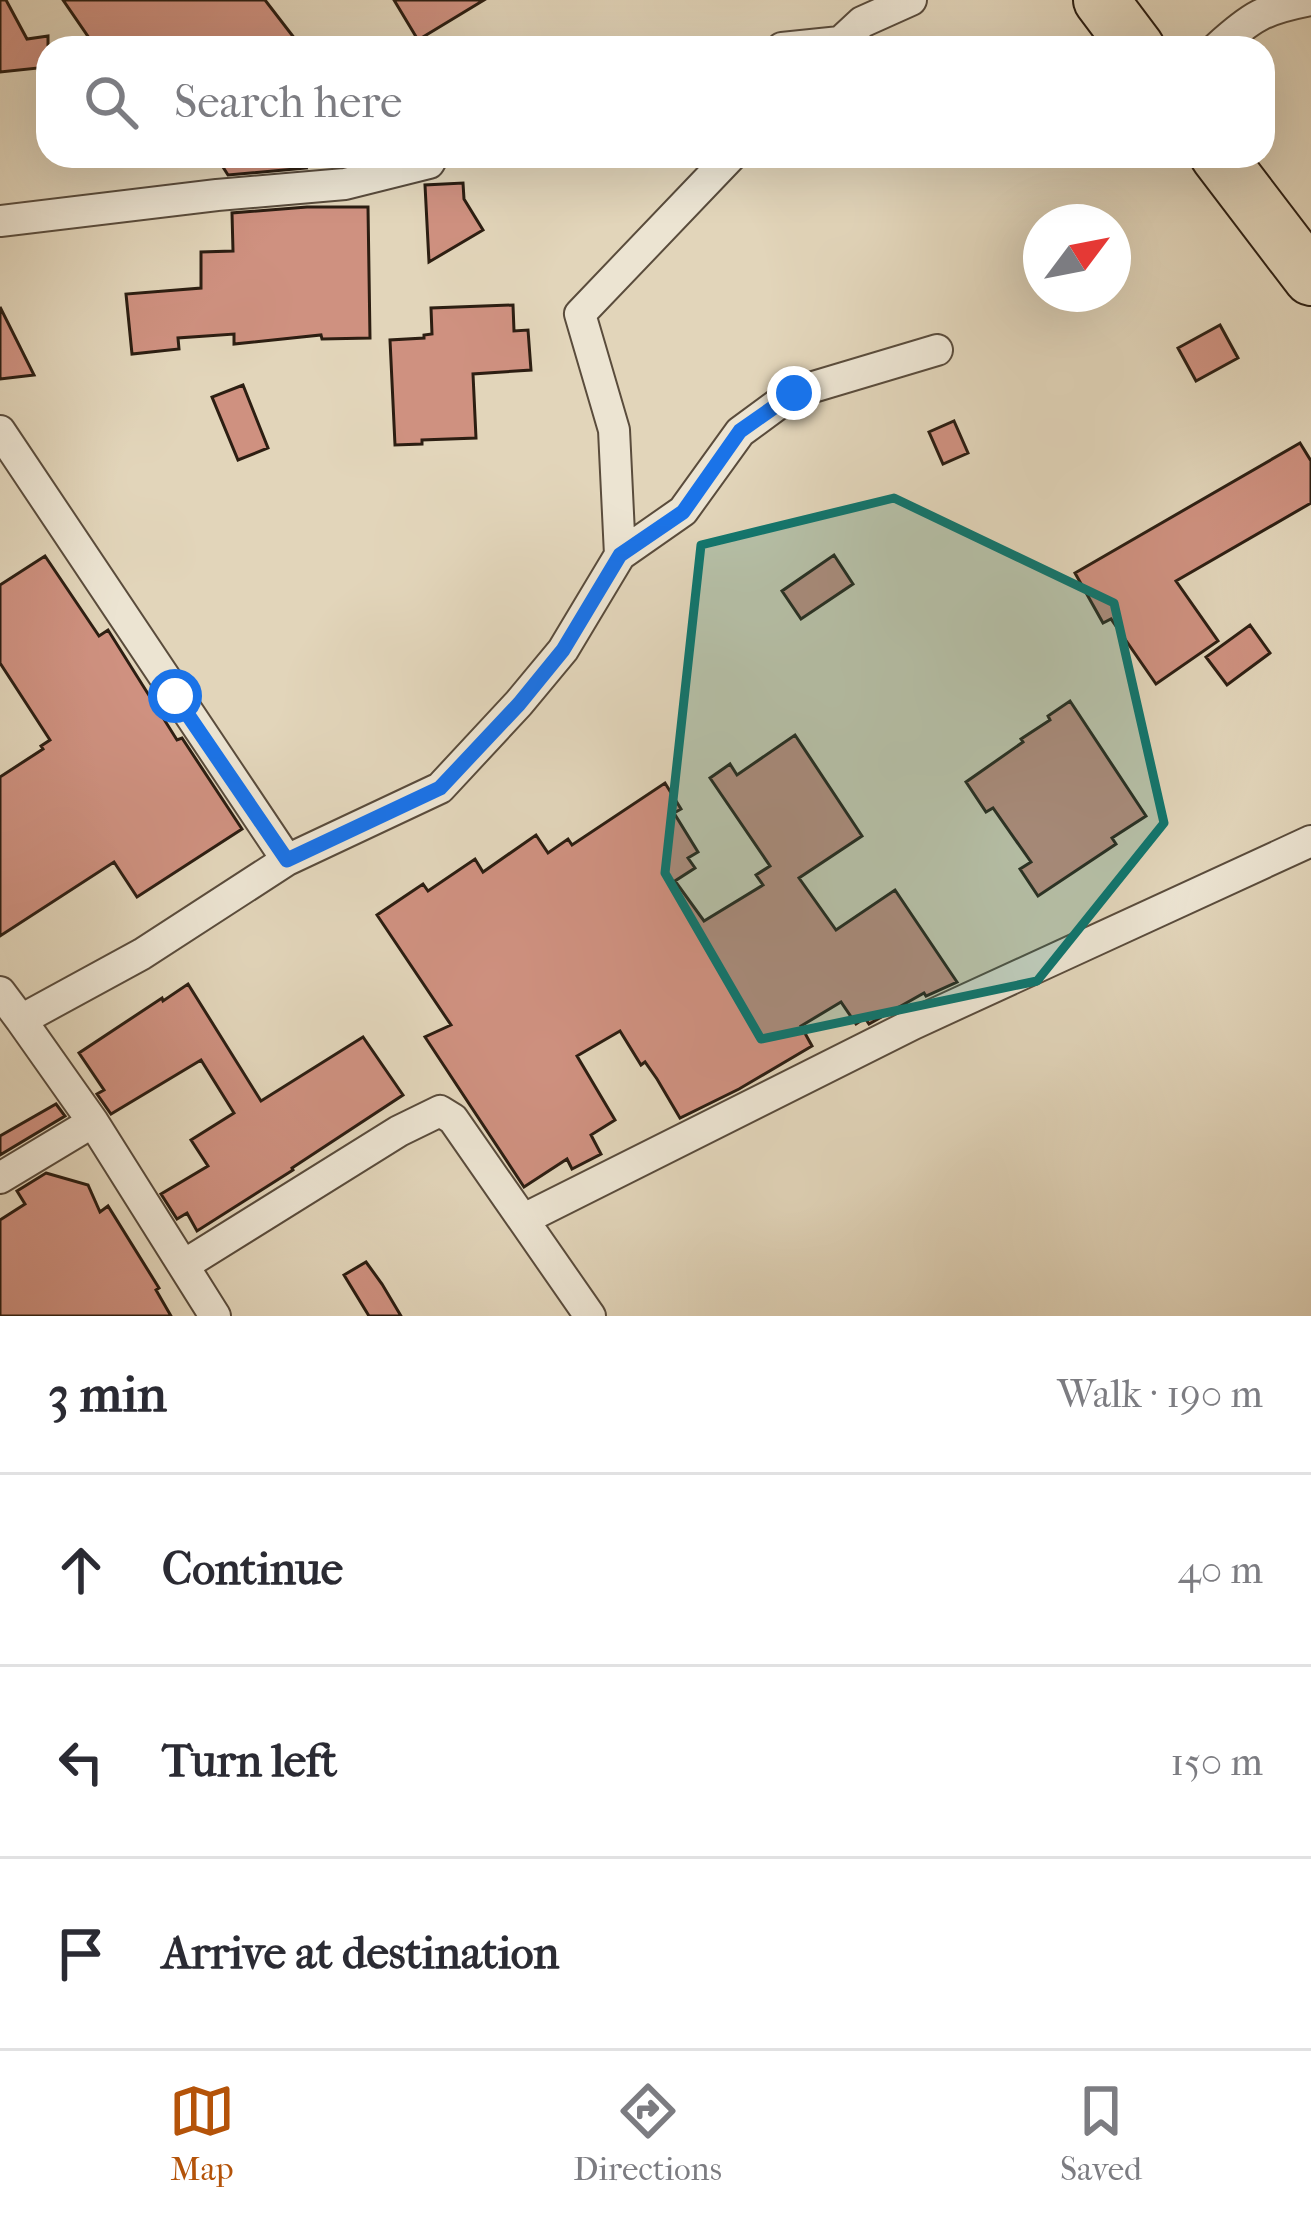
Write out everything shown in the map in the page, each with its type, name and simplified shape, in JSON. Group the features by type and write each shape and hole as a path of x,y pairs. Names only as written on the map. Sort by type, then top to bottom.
{"highway":[{"path":"1101,0 1128,36"},
{"path":"1227,168 1311,278"}],"street":[{"path":"847,36 862,22 911,0"},
{"path":"1239,11 1311,0"},
{"path":"0,221 346,184 409,168"},
{"path":"620,555 614,430 580,314 720,168"},
{"path":"21,1020 142,954 287,860 440,788 563,650 620,555 683,512 740,431 794,393 937,350"},
{"path":"0,431 287,860"},
{"path":"524,1219 913,1024 1311,841"},
{"path":"0,992 93,1122 215,1316"},
{"path":"184,1265 399,1131 440,1111 453,1119 590,1316"},
{"path":"0,1178 93,1122"}],"highlighted area":[{"path":"894,498 1114,603 1164,823 1037,981 761,1039 665,873 701,545"}],"building":[{"path":"0,0 6,0 27,39 36,38 36,68 0,72"},
{"path":"63,0 265,0 293,36 88,36"},
{"path":"394,0 484,0 425,36 416,36"},
{"path":"224,168 306,168 228,175"},
{"path":"463,183 464,199 483,230 429,262 425,185"},
{"path":"368,207 370,338 322,339 321,335 234,344 234,334 178,338 179,349 132,354 126,294 201,288 201,252 233,251 232,213"},
{"path":"513,305 514,331 528,330 531,370 473,374 476,438 395,445 390,340 432,334 431,308"},
{"path":"0,307 34,375 0,379"},
{"path":"1220,325 1238,358 1196,381 1178,348"},
{"path":"243,385 268,448 238,460 212,397"},
{"path":"954,421 968,453 943,464 929,432"},
{"path":"1300,443 1311,461 1311,503 1176,581 1218,641 1156,684 1111,619 1103,623 1075,573"},
{"path":"834,555 853,584 801,619 782,591"},
{"path":"45,556 99,636 108,630 177,740 182,738 242,829 137,897 114,862 0,936 0,777 50,740 0,663 0,585"},
{"path":"1250,625 1270,653 1227,685 1206,657"},
{"path":"1070,701 1146,816 1112,838 1116,844 1038,896 1020,869 1031,862 993,808 986,812 966,782"},
{"path":"795,735 862,836 799,878 836,930 895,890 957,982 924,993 869,1024 865,1018 856,1024 841,1002 801,1026 812,1046 680,1118 620,1031 577,1056 615,1120 591,1135 601,1154 572,1169 567,1159 524,1187 425,1037 451,1025 377,915 423,884 428,891 475,859 483,872 536,835 548,853 568,839 572,845 665,783 681,809 674,813 698,852 688,858 695,868 675,881 704,921 763,885 756,875 770,866 710,778 730,764 737,775"},
{"path":"188,984 261,1101 363,1037 403,1095 197,1231 187,1213 177,1219 161,1194 208,1166 191,1140 234,1113 201,1060 111,1114 97,1094 104,1090 79,1053"},
{"path":"56,1104 65,1116 0,1155 0,1136"},
{"path":"46,1173 88,1185 100,1212 108,1206 171,1316 0,1316 0,1220 25,1204 17,1191"},
{"path":"366,1262 401,1316 369,1316 344,1275"}],"route":[{"path":"175,696 287,860 440,788 563,650 620,555 683,512 740,431 794,393"}]}
